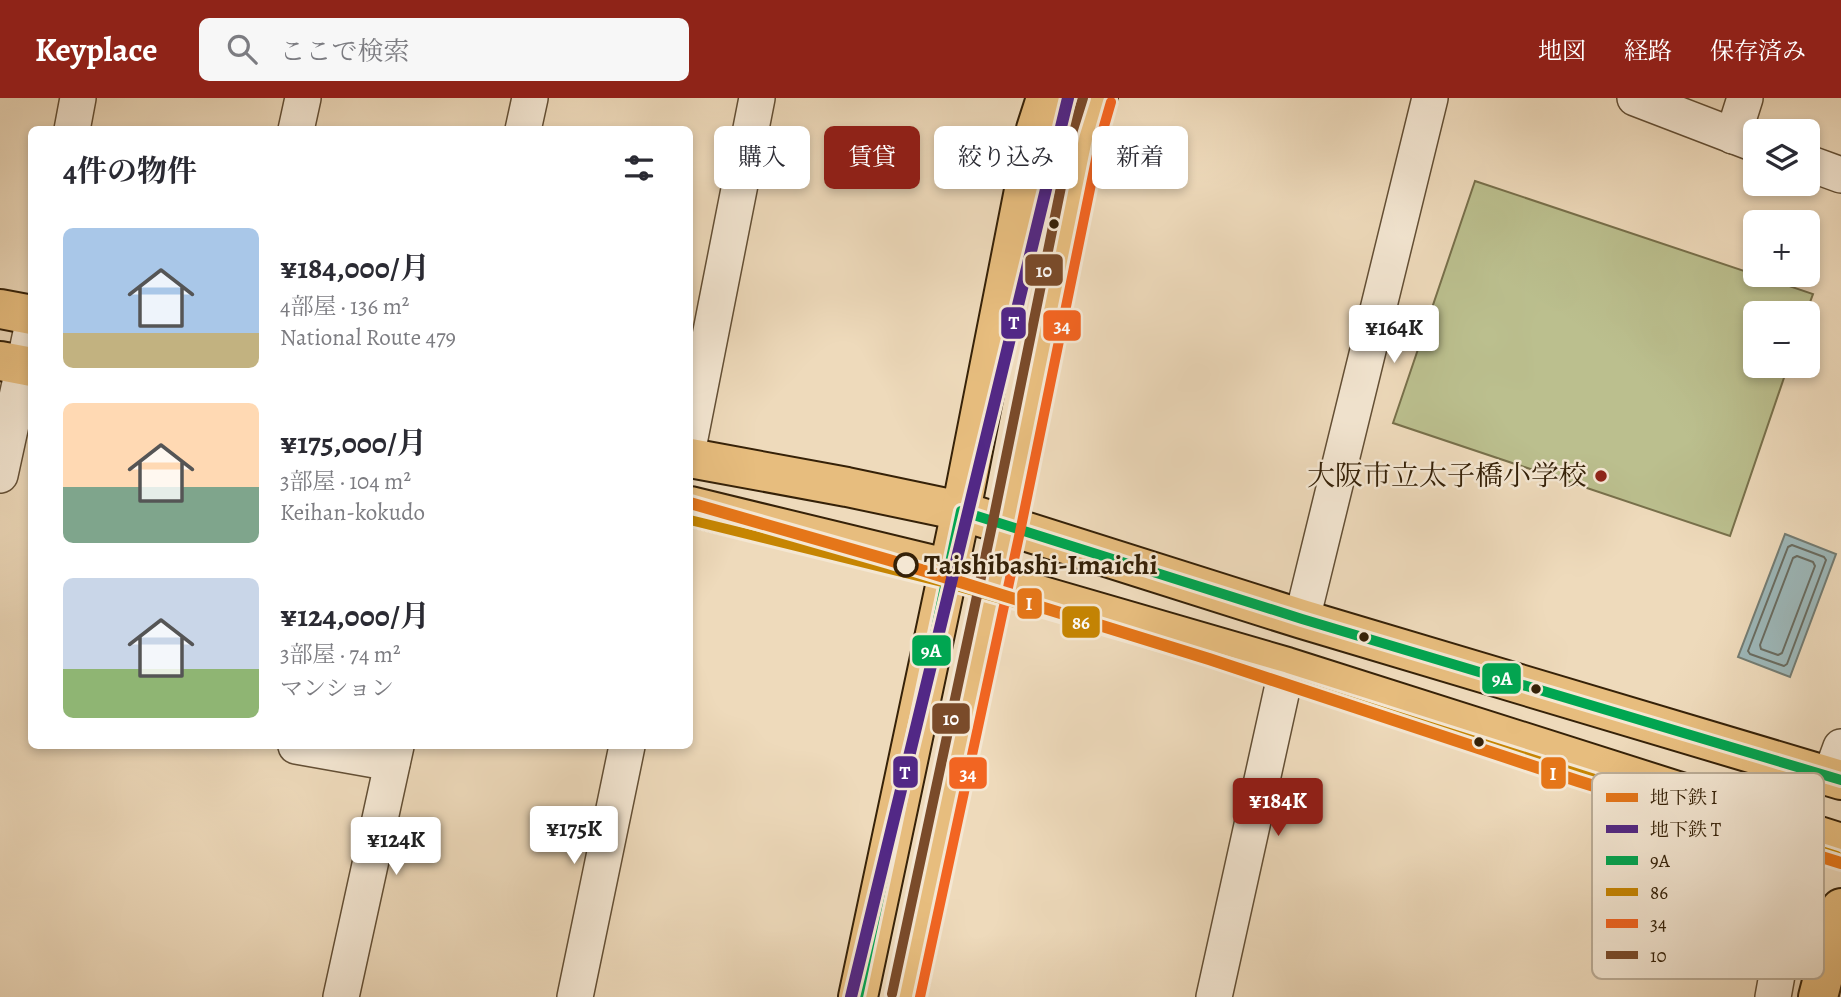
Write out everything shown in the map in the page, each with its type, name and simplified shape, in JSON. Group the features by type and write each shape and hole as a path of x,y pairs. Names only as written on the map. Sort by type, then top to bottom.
{"highway":[{"path":"858,997 950,569 1033,142 1046,98"},
{"path":"906,997 1086,136 1098,98"},
{"path":"0,309 28,313"},
{"path":"693,459 961,511 1303,619 1837,768"},
{"path":"693,507 950,569 1287,667 1619,773"},
{"path":"1824,974 1841,908"},
{"path":"1818,997 1823,979"}],"street":[{"path":"73,126 78,98"},
{"path":"297,126 303,98"},
{"path":"524,126 530,98"},
{"path":"693,423 757,98"},
{"path":"1303,619 1430,98"},
{"path":"1635,98 1743,140"},
{"path":"1744,119 1745,98"},
{"path":"1820,167 1841,175"},
{"path":"0,475 18,364 28,338"},
{"path":"1214,997 1287,667"},
{"path":"333,749 394,754 341,997"},
{"path":"575,997 626,749"},
{"path":"1773,997 1776,979"}],"green space":[{"path":"1475,181 1743,271 1743,287 1792,287 1813,294 1810,301 1743,301 1743,378 1784,378 1730,536 1393,423"}],"water":[{"path":"1785,534 1836,554 1790,677 1738,657"}],"metro line":[{"name":"T","path":"851,997 1068,98"},
{"name":"I","path":"693,504 889,560 1209,659 1592,785"},
{"name":"I","path":"1824,858 1841,863"}],"transit line":[{"name":"10","path":"892,994 1072,133 1083,98"},
{"name":"34","path":"920,997 1021,527 1100,140 1111,102"},
{"name":"9A","path":"858,997 961,511 1302,619 1818,773"},
{"name":"86","path":"693,521 946,583 1283,680 1592,778"},
{"name":"9A","path":"1824,775 1841,780"},
{"name":"86","path":"1824,852 1837,856"}],"place":[{"name":"大阪市立太子橋小学校","path":"1601,476"},
{"name":"Taishibashi-Imaichi","path":"906,565"}]}
